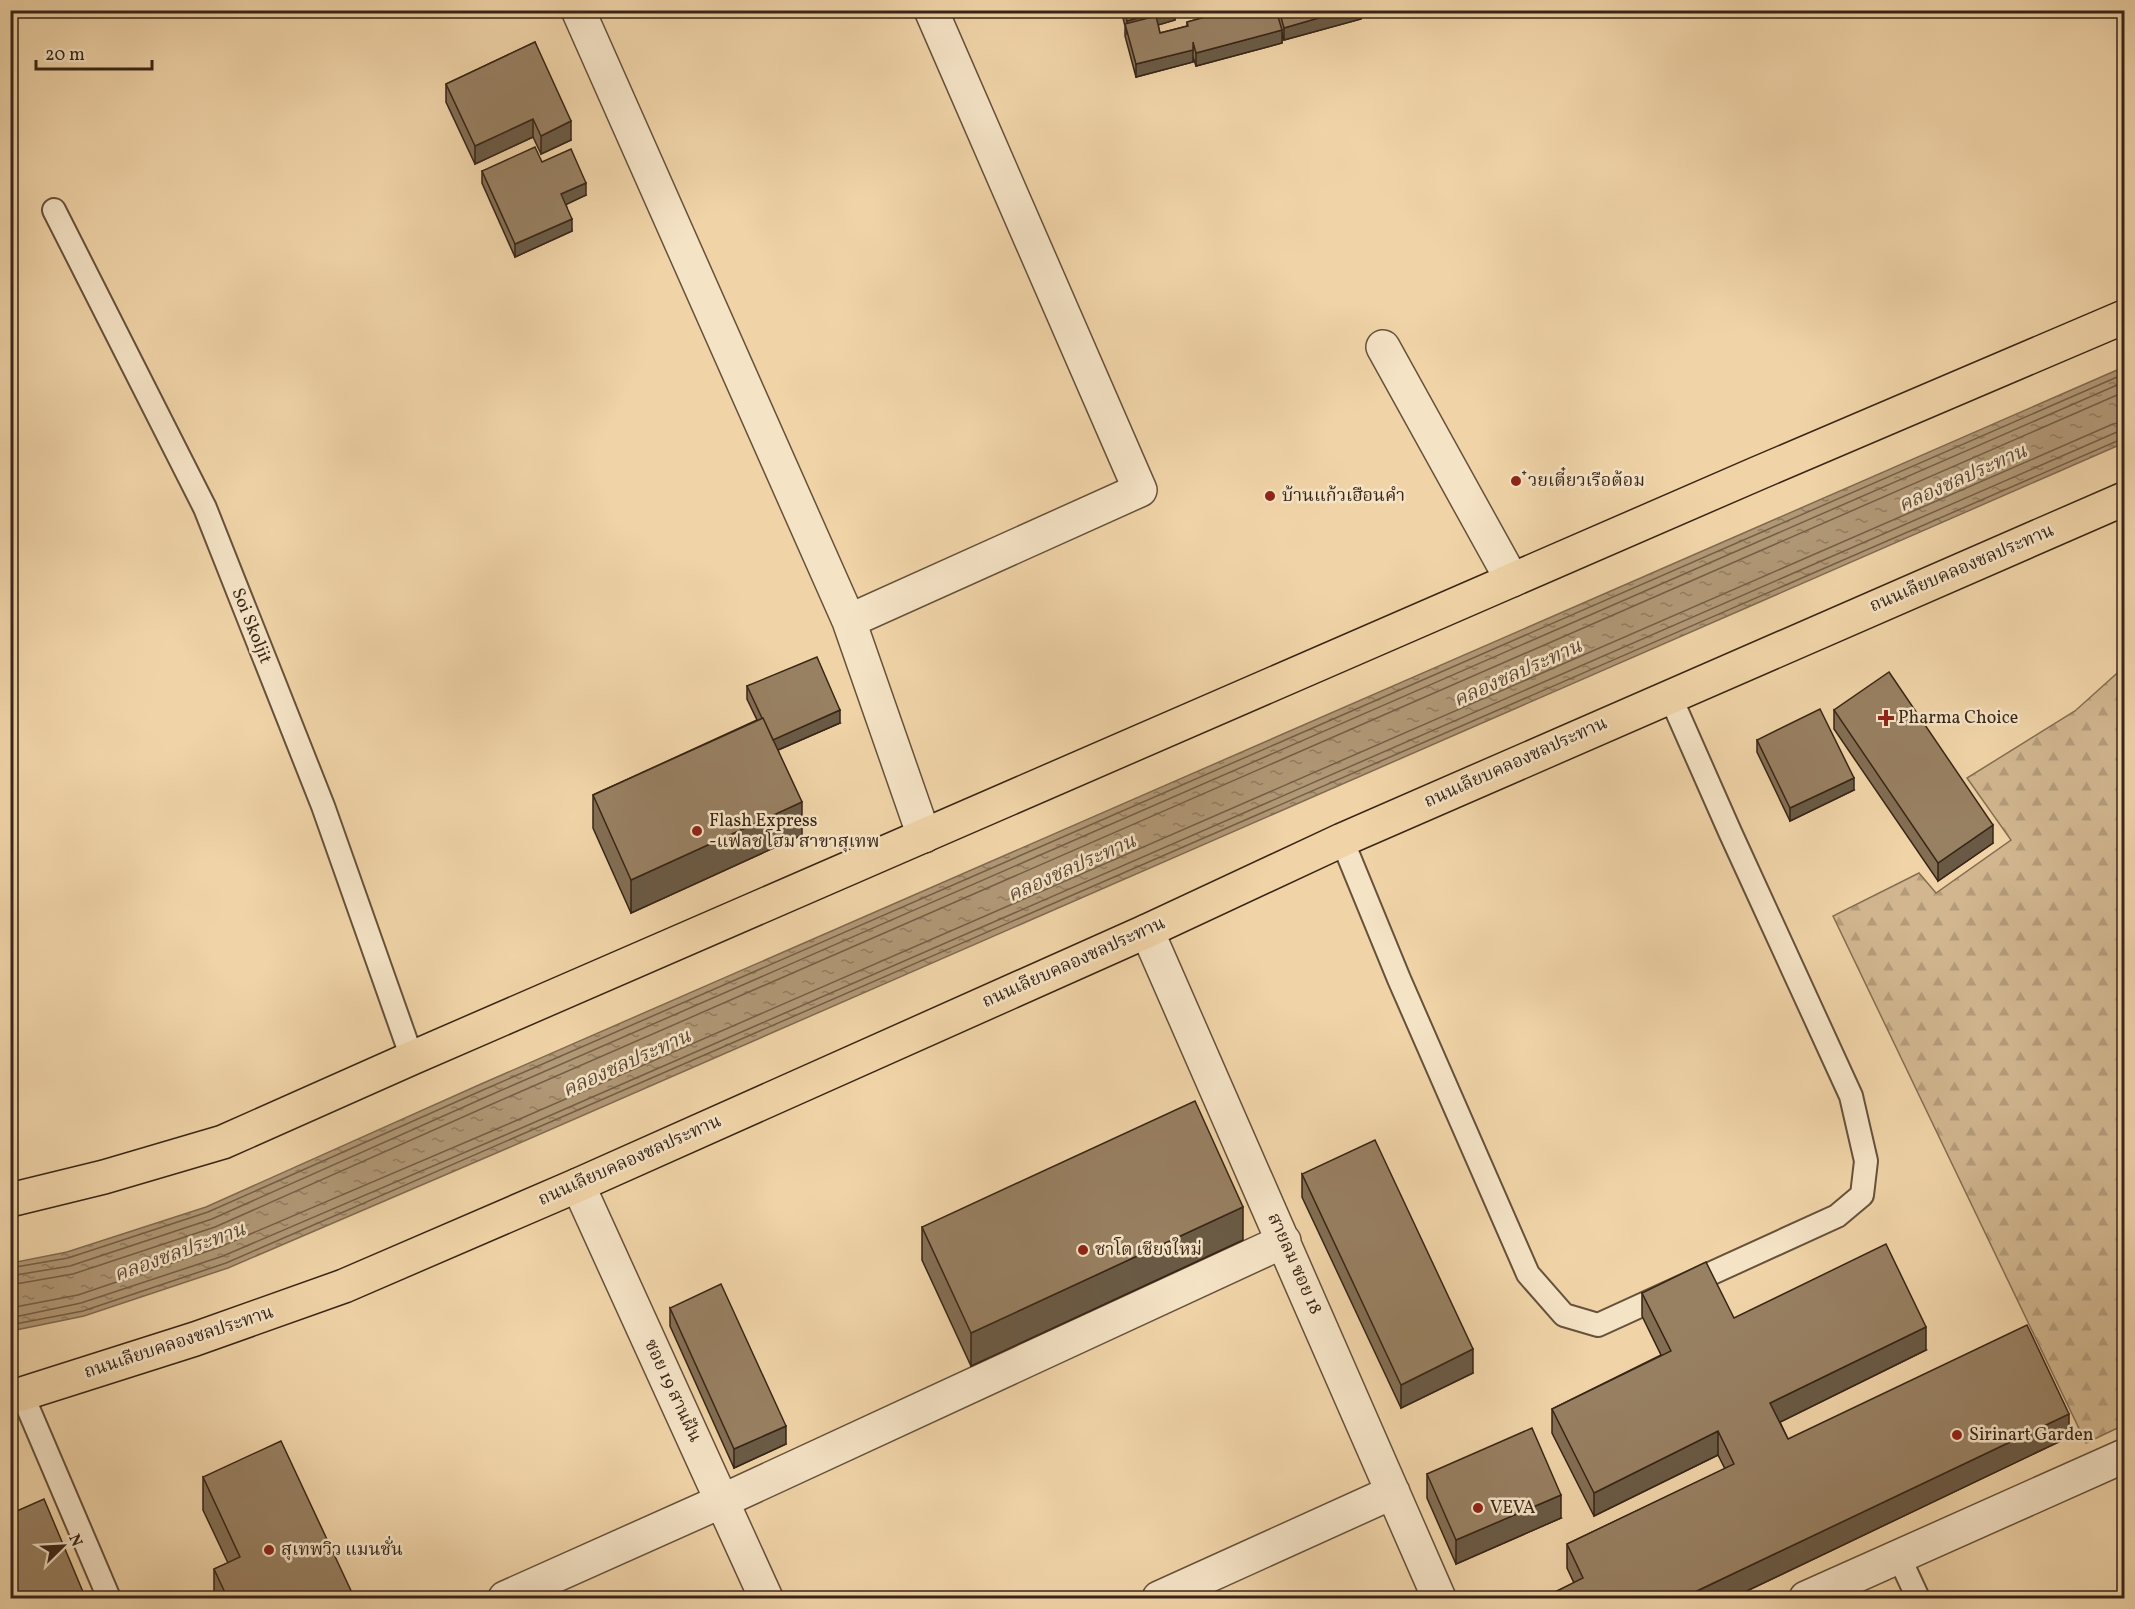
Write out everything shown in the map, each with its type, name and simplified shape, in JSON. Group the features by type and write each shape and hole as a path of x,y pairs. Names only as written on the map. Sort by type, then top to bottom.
{"main road":[{"path":"10,1200 104,1177 223,1142 1512,580 2124,317"},
{"name":"ถนนเลียบคลองชลประทาน","path":"16,1394 195,1339 344,1286 578,1185 1148,931 1342,840 2124,499"}],"street":[{"path":"578,10 849,621 924,836"},
{"path":"849,621 1140,490 931,10"},
{"path":"1383,347 1512,580"},
{"name":"สายลม ซอย 18","path":"1148,931 1439,1599"},
{"name":"ซอย 19 สานฝัน","path":"578,1185 766,1599"},
{"path":"505,1599 1284,1241"},
{"path":"1806,1599 2124,1456"},
{"path":"1159,1599 1394,1492"}],"lane":[{"name":"Soi Skoljit","path":"54,210 205,508 323,806 412,1058"},
{"path":"1342,840 1399,979 1528,1274 1564,1315 1598,1325 1837,1216 1862,1195 1865,1172 1866,1161 1851,1096 1670,696"},
{"path":"16,1394 109,1599"},
{"path":"1899,1557 1918,1599"}],"green space":[{"path":"2124,667 2124,1425 2086,1443 1833,916 1919,873 1936,893 2011,840 1967,778 2075,711"}],"water":[{"name":"คลองชลประทาน","path":"2124,367 2124,443 228,1268 84,1316 11,1331 11,1263 67,1252 206,1207 481,1084"}],"building":[{"path":"1124,10 1165,10 1127,21"},
{"path":"1231,10 1276,10 1282,30 1196,53 1193,42 1193,50 1136,64 1125,24 1156,16 1160,33 1188,26 1187,22"},
{"path":"1279,10 1346,10 1284,28"},
{"path":"535,42 571,121 541,136 533,119 475,146 446,84"},
{"path":"535,147 542,162 571,149 586,183 561,194 572,219 515,244 482,171"},
{"path":"817,657 840,710 773,740 747,686"},
{"path":"1889,672 1993,825 1938,863 1834,710"},
{"path":"1820,709 1854,778 1790,808 1757,740"},
{"name":"Flash Express -แฟลช โฮม สาขาสุเทพ","path":"763,718 802,802 631,880 593,795"},
{"name":"ชาโต เชียงใหม่","path":"1195,1101 1243,1207 971,1333 922,1227"},
{"path":"1375,1140 1473,1349 1401,1385 1302,1174"},
{"name":"Sirinart Garden","path":"1886,1244 1926,1327 1770,1403 1788,1439 2027,1325 2069,1414 1680,1599 1541,1599 1583,1578 1567,1544 1734,1464 1718,1431 1594,1493 1552,1409 1671,1351 1642,1293 1706,1262 1734,1318"},
{"path":"721,1284 786,1426 734,1449 670,1308"},
{"path":"1532,1428 1561,1495 1456,1540 1427,1474"},
{"name":"สุเทพวิว แมนชั่น","path":"281,1441 353,1595 346,1599 228,1599 214,1569 240,1557 203,1477"},
{"path":"44,1499 86,1599 10,1599 10,1514"}],"place":[{"name":"๋วยเตี๋ยวเรือต้อม","path":"1516,481"},
{"name":"บ้านแก้วเฮือนคำ","path":"1270,496"},
{"name":"Pharma Choice","path":"1886,718"},
{"name":"Flash Express -แฟลช โฮม สาขาสุเทพ","path":"697,831"},
{"name":"ชาโต เชียงใหม่","path":"1083,1250"},
{"name":"Sirinart Garden","path":"1957,1435"},
{"name":"VEVA","path":"1478,1508"},
{"name":"สุเทพวิว แมนชั่น","path":"269,1550"}]}
